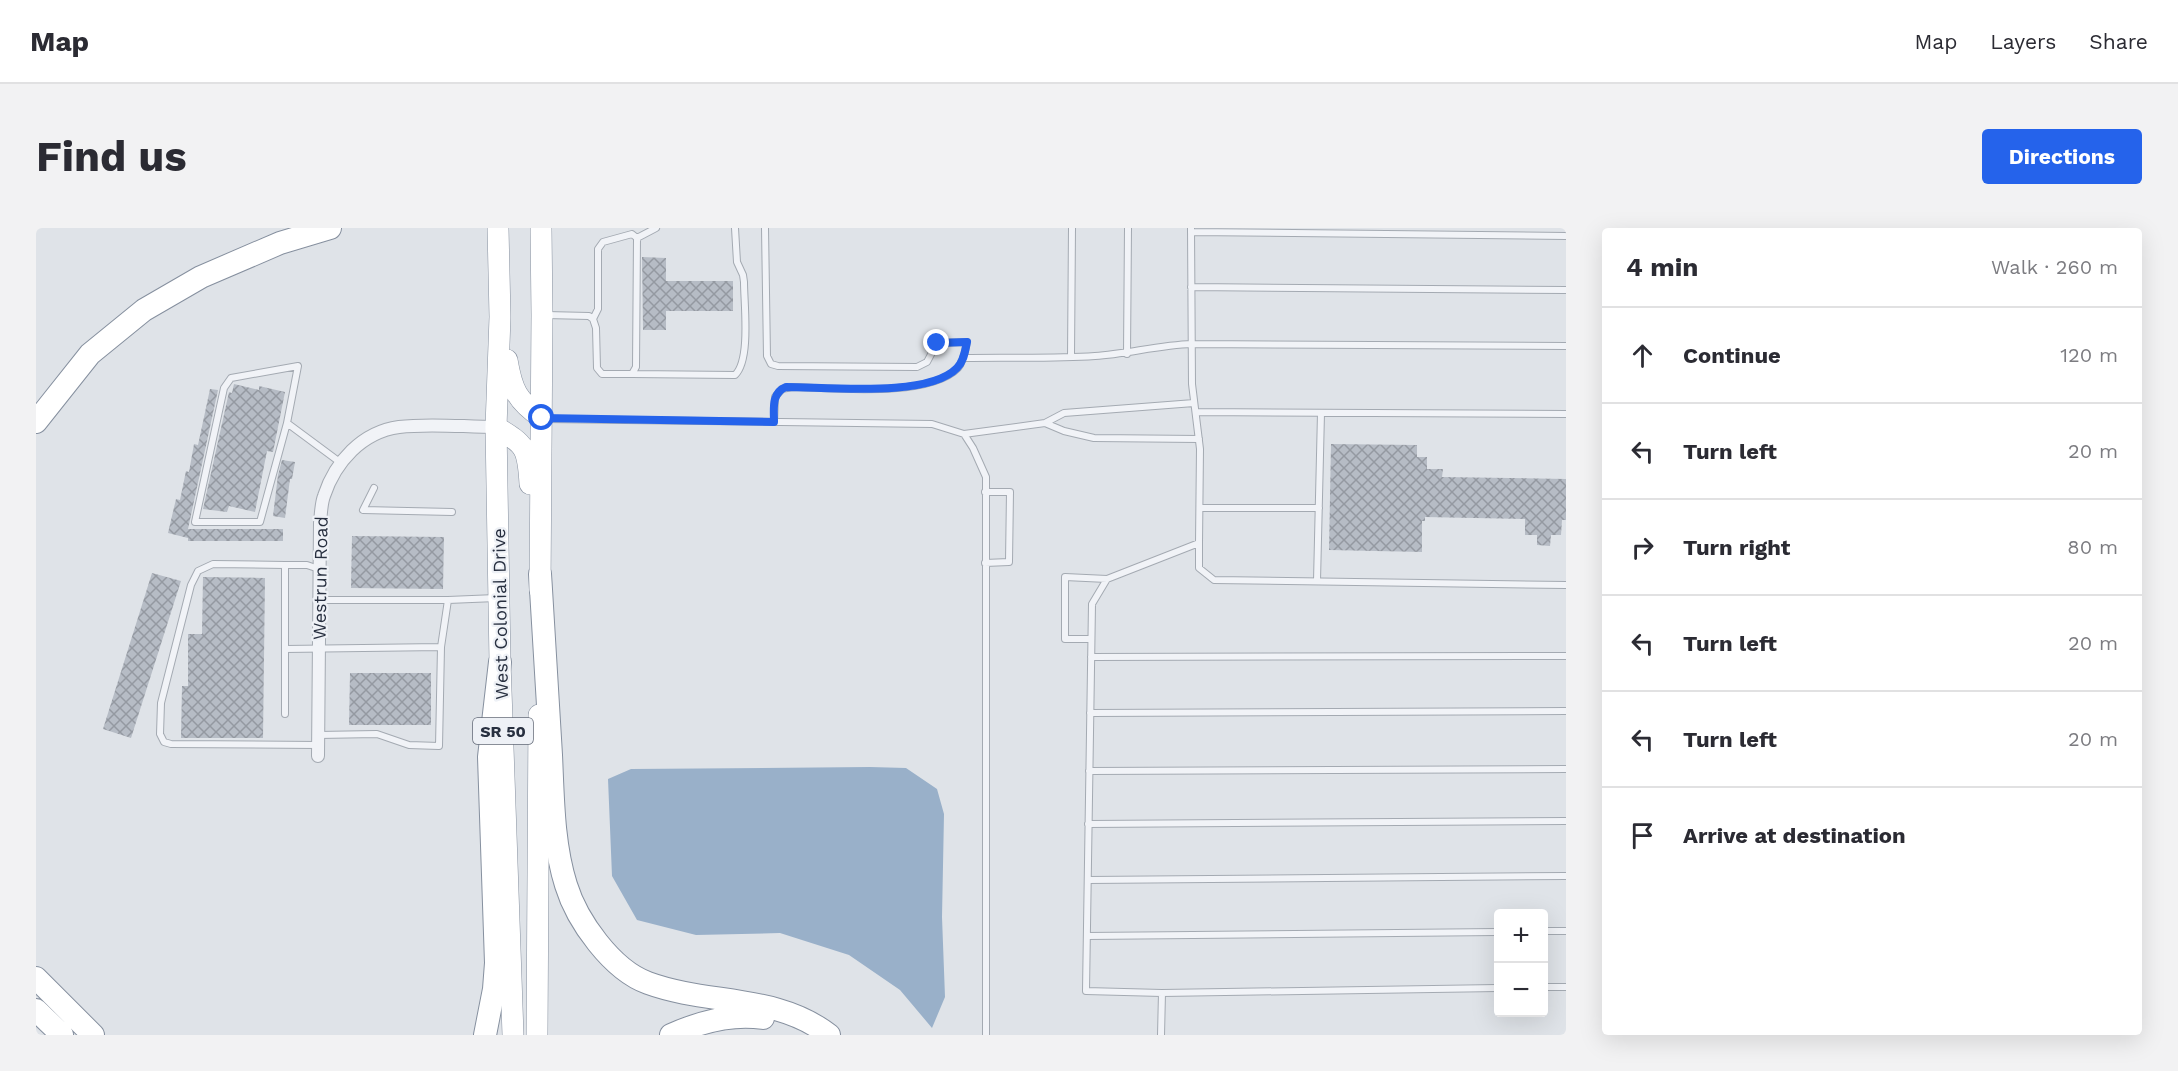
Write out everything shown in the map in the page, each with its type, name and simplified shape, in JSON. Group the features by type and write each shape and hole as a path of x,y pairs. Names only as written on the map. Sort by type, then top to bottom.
{"highway":[{"path":"36,422 90,354 144,310 201,277 280,243 330,228"},
{"name":"West Colonial Drive","path":"498,228 500,317 496,427 500,662 513,1035"},
{"name":"West Colonial Drive","path":"537,1035 542,418 541,228"},
{"path":"500,317 511,385 522,402 542,418"},
{"path":"496,427 520,442 529,461 534,540 540,574 554,806 560,857 574,906 600,944 619,966 637,979 665,989 776,1008 799,1016 830,1035"},
{"path":"485,1035 494,989 496,963 489,757 500,662"},
{"path":"36,978 93,1035"},
{"path":"36,1010 62,1035"},
{"path":"671,1035 705,1022 733,1016 754,1016 775,1020 794,1026 810,1035"}],"street":[{"name":"Westrun Road","path":"318,746 320,523 323,497 333,475 349,452 375,434 397,428 496,427"}],"lane":[{"path":"637,238 656,228"},
{"path":"637,238 632,234 603,242 598,249 598,309 594,319 597,368 602,374 735,375 744,357 744,282 737,262 735,228"},
{"path":"765,228 767,356 771,364 778,366 917,367 927,362 937,343 967,342 964,358 959,366 943,378 915,387 786,387 775,397 774,422"},
{"path":"1071,357 1072,228"},
{"path":"1127,354 1128,228"},
{"path":"1566,236 1191,230 1192,384 1199,439 1198,568 1214,580 1566,585"},
{"path":"632,374 636,367 637,238"},
{"path":"1191,286 1566,290"},
{"path":"542,315 589,316 594,319"},
{"path":"964,358 1127,354 1165,345 1192,344 1566,346"},
{"path":"298,366 287,423 260,522 195,522 224,388 231,378 298,366"},
{"path":"542,418 932,424 964,434 1046,423 1064,413 1194,403"},
{"path":"1196,412 1566,414"},
{"path":"1317,581 1321,413"},
{"path":"287,423 341,463"},
{"path":"1046,423 1064,431 1094,438 1199,439"},
{"path":"964,434 986,477 986,1035"},
{"path":"374,488 363,510 453,512"},
{"path":"986,492 1010,492 1009,562 986,563"},
{"path":"1200,508 1319,508"},
{"path":"1091,639 1065,639 1065,577 1107,579 1199,543"},
{"path":"319,569 307,565 213,564 198,571 191,585 162,703 160,734 164,742 171,744 318,746 377,734 409,745 439,746 441,647 448,600"},
{"path":"285,565 285,714"},
{"path":"1107,579 1092,604 1086,991 1162,993 1494,988"},
{"path":"319,600 499,598"},
{"path":"285,649 441,647"},
{"path":"1091,657 1566,656"},
{"path":"1090,713 1566,711"},
{"path":"1089,771 1566,769"},
{"path":"1088,824 1566,821"},
{"path":"1088,880 1566,876"},
{"path":"1548,931 1566,931"},
{"path":"1087,936 1494,932"},
{"path":"1548,987 1566,987"},
{"path":"1161,1035 1162,993"}],"water":[{"path":"906,768 937,789 944,814 942,917 945,997 932,1028 900,990 849,955 780,933 696,935 637,920 612,876 608,779 631,769"}],"building":[{"path":"642,257 666,258 666,281 733,281 733,311 666,311 666,330 643,330"},
{"path":"234,384 259,390 259,386 285,392 273,452 267,451 255,512 229,506 227,512 203,509 229,392 232,393"},
{"path":"210,389 218,390 188,529 283,529 283,541 188,541 188,538 168,533 176,499 180,500 186,471 189,472 194,444 198,445"},
{"path":"1331,444 1417,445 1417,457 1427,457 1427,469 1443,469 1442,477 1566,479 1566,520 1562,520 1561,535 1551,535 1550,546 1537,545 1537,535 1525,535 1525,519 1425,517 1425,521 1422,521 1422,552 1329,550"},
{"path":"282,460 295,462 292,479 290,479 285,518 273,516"},
{"path":"352,536 444,537 443,589 351,588"},
{"path":"152,573 181,581 131,738 103,729"},
{"path":"203,577 265,578 263,738 181,738 182,686 188,686 188,634 202,634"},
{"path":"350,673 431,673 431,725 349,725"}],"route":[{"path":"542,418 774,422 775,397 786,387 904,388 925,385 943,378 959,366 964,358 967,342 937,343"}]}
